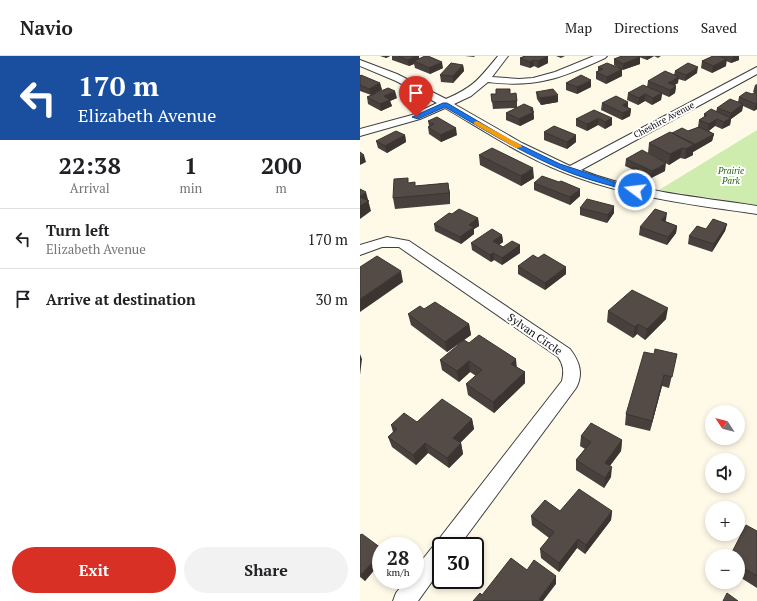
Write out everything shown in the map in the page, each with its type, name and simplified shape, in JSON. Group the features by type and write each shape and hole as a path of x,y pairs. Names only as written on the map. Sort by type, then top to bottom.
{"street":[{"path":"360,133 416,117 474,90 485,79 503,56"},
{"path":"485,79 520,83 546,80 602,56"},
{"path":"360,64 405,82 508,141 571,171 609,183 662,196 757,210"},
{"name":"Cheshire Avenue","path":"571,171 757,70"},
{"name":"Sylvan Circle","path":"362,249 383,242 398,242 404,244 564,352 573,367 570,383 453,537"},
{"path":"404,601 432,564"}],"green space":[{"name":"Prairie Park","path":"757,130 757,205 659,190"}],"building":[{"path":"398,56 416,56 408,60"},
{"path":"425,56 442,62 429,68 414,61"},
{"path":"525,56 548,56 538,61 533,60 530,62 520,58"},
{"path":"622,56 640,57 623,64 614,59"},
{"path":"713,56 719,56 727,59 713,66 702,61"},
{"path":"451,63 463,65 453,76 440,75"},
{"path":"607,63 622,69 607,77 596,72 603,69 598,67"},
{"path":"688,63 698,67 686,75 675,71"},
{"path":"665,71 679,77 668,83 676,86 670,90 648,81"},
{"path":"361,75 380,83 369,89 360,85"},
{"path":"581,75 591,80 577,87 566,83"},
{"path":"643,85 662,93 653,98 645,94 639,98 628,93"},
{"path":"388,88 395,91 384,96 390,100 380,104 367,97"},
{"path":"496,89 510,89 510,94 516,93 517,101 492,102 491,94 496,94"},
{"path":"553,89 558,95 540,98 536,92"},
{"path":"746,92 752,94 757,92 756,104 739,97"},
{"path":"616,96 628,102 622,105 631,109 623,113 602,103"},
{"path":"730,99 743,104 731,113 717,108"},
{"path":"524,104 533,108 530,110 534,112 519,119 506,113"},
{"path":"711,109 731,118 724,122 717,119 709,124 699,120 707,115 704,114"},
{"path":"594,110 612,118 605,122 599,118 587,124 576,119"},
{"path":"437,117 456,128 440,135 428,127 434,124 428,121"},
{"path":"554,126 576,135 567,142 544,132"},
{"path":"699,127 714,134 694,145 672,133 682,128 688,131"},
{"path":"396,131 405,135 385,146 376,141"},
{"path":"670,132 695,144 686,149 682,148 670,154 649,143"},
{"path":"492,148 533,168 521,176 479,155"},
{"path":"642,150 666,163 652,171 626,159"},
{"path":"542,176 559,182 561,181 580,189 570,197 534,183"},
{"path":"408,178 408,183 415,182 415,186 448,183 449,193 393,198 394,179"},
{"path":"360,189 366,192 360,196"},
{"path":"360,197 369,201 360,206"},
{"path":"587,199 614,206 608,215 580,208"},
{"path":"459,209 478,218 469,225 474,227 460,237 434,224 449,213 452,214"},
{"path":"655,209 667,213 661,220 677,226 668,237 640,227"},
{"path":"713,219 727,224 714,244 689,236 697,226 706,229"},
{"path":"492,229 502,235 493,241 503,247 512,241 520,245 502,258 493,253 490,255 471,243"},
{"path":"544,254 566,267 545,283 518,266 533,255 538,258"},
{"path":"377,256 401,271 360,299 360,267"},
{"path":"632,290 668,308 647,329 638,324 635,327 608,311"},
{"path":"435,302 469,324 445,342 408,314 420,306 424,309"},
{"path":"479,335 516,359 511,364 525,372 493,402 466,384 482,370 469,361 457,371 440,360 464,340 469,343"},
{"path":"655,349 677,354 672,377 664,375 652,421 626,414 644,352 654,354"},
{"path":"442,399 472,419 453,438 461,443 447,458 425,443 413,455 388,437 397,429 391,425 404,413 417,422"},
{"path":"591,423 622,440 605,463 612,467 605,478 576,460 591,442 581,436"},
{"path":"579,489 612,511 586,545 578,539 559,563 540,549 554,532 531,516 545,500 560,511"},
{"path":"746,525 757,531 757,576 745,569 745,549 734,549 738,541 745,541"},
{"path":"362,534 372,541 372,563 361,575 360,574 360,535"},
{"path":"511,558 527,570 534,560 556,576 539,599 542,601 473,601 480,593 482,595"},
{"path":"727,593 738,601 723,601"}],"slow traffic":[{"path":"477,123 519,147"}],"route":[{"path":"416,117 445,104 508,141 558,166 635,190"}]}
